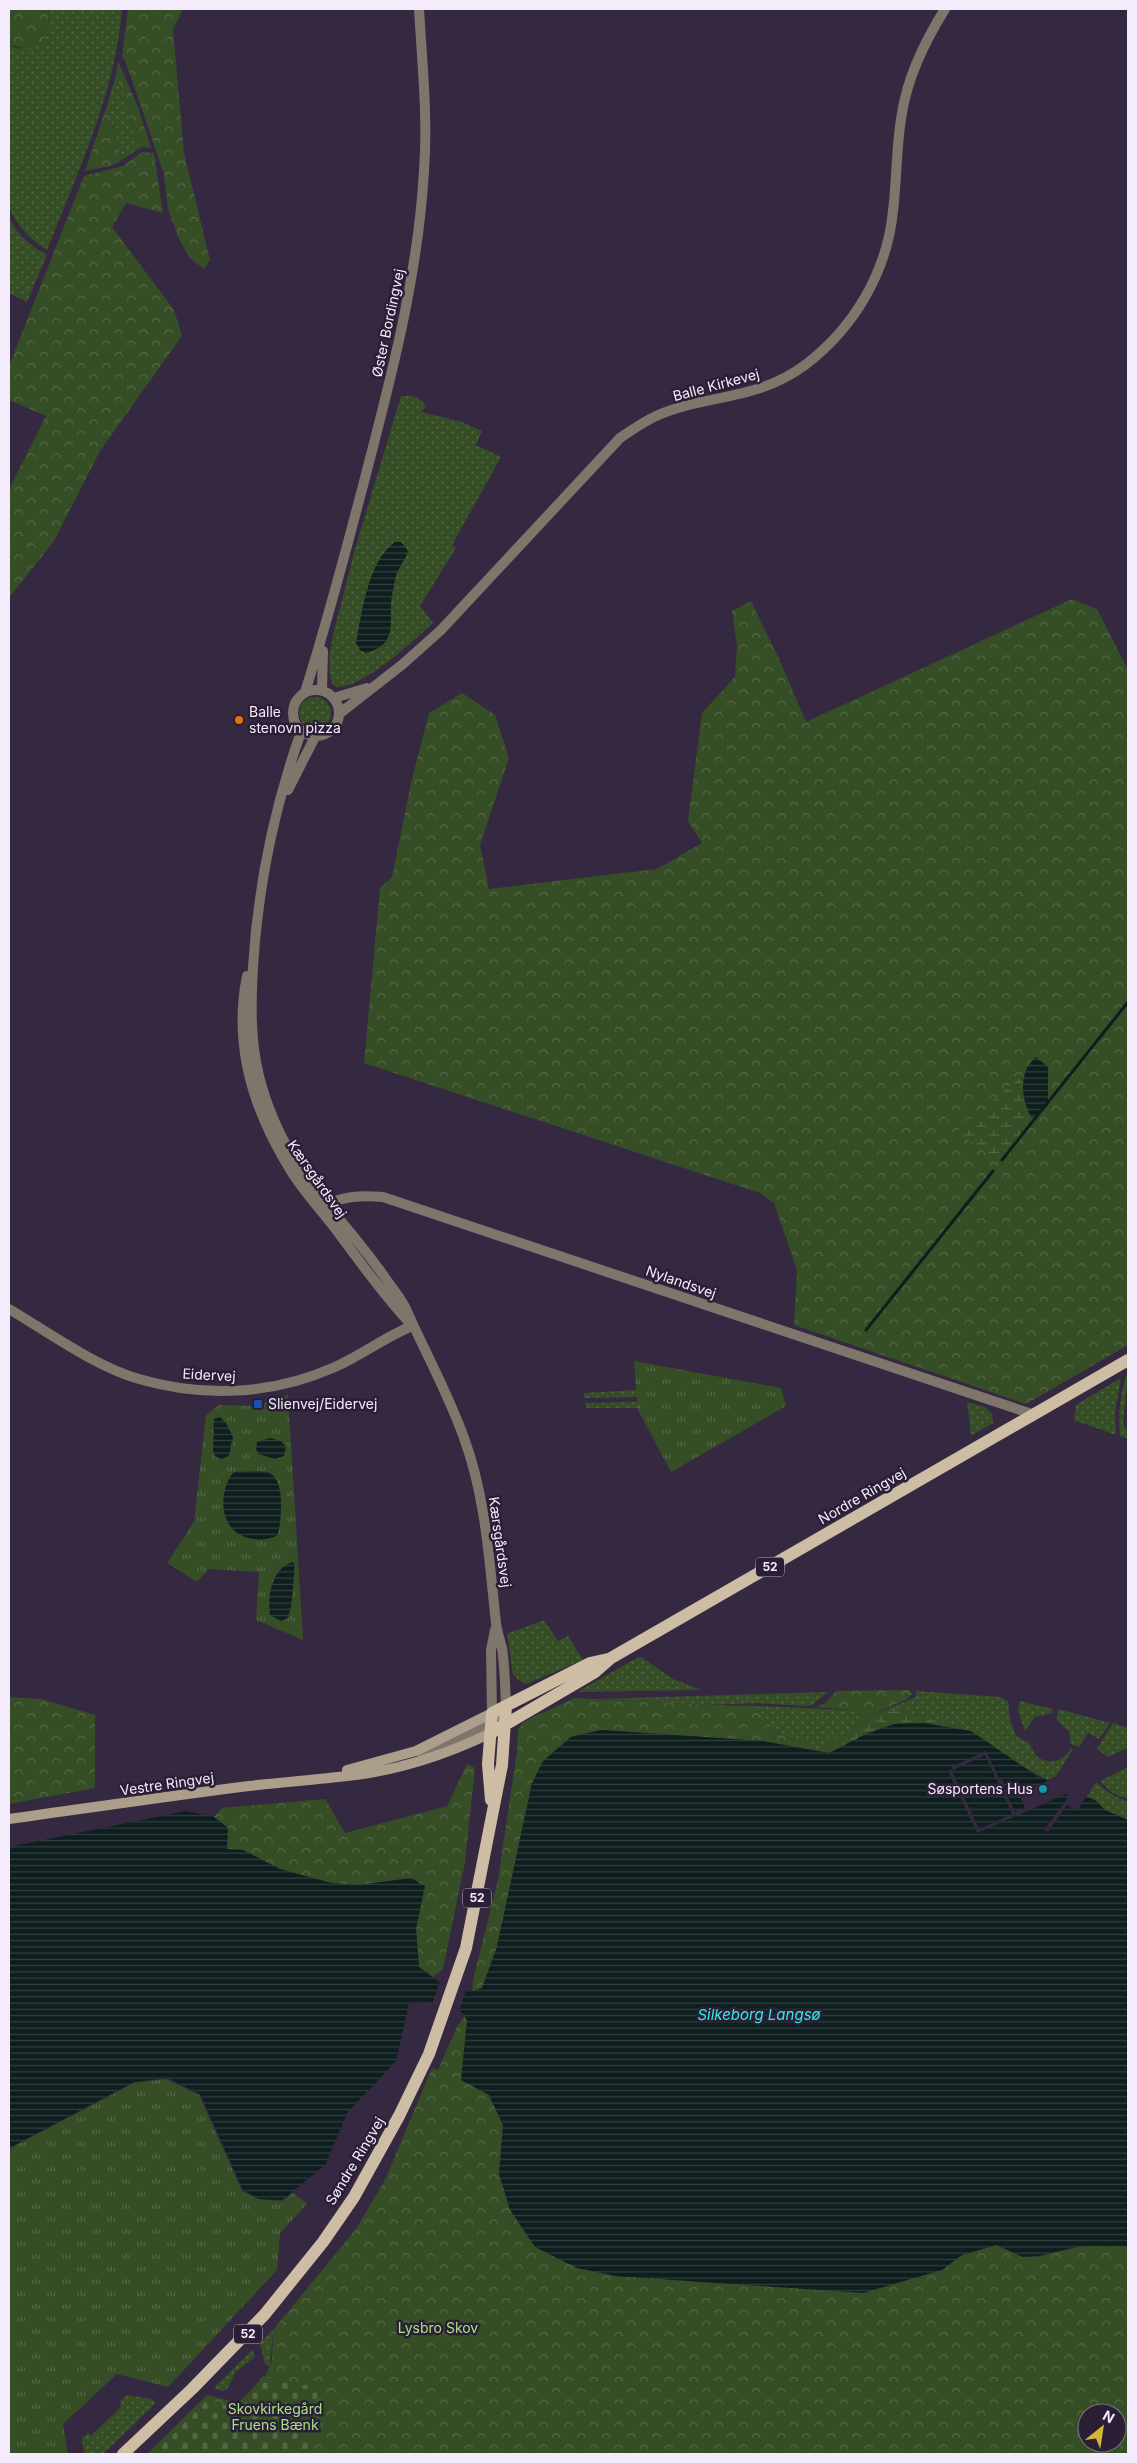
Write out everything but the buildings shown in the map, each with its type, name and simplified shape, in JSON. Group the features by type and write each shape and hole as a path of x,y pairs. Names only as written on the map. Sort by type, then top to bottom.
{"main road":[{"name":"Nordre Ringvej","path":"492,1723 595,1672 611,1658 1128,1360"},
{"name":"Nordre Ringvej","path":"492,1723 590,1663 611,1658"},
{"name":"Søndre Ringvej","path":"123,2454 250,2332 323,2242 354,2197 382,2150 429,2054 466,1948 502,1765 505,1715"},
{"name":"Søndre Ringvej","path":"492,1723 488,1764 492,1815"},
{"name":"Vestre Ringvej","path":"9,1819 329,1777 345,1777 404,1766 462,1747 492,1723"},
{"name":"Vestre Ringvej","path":"329,1777 416,1751 492,1723"}],"street":[{"name":"Øster Bordingvej","path":"305,692 324,635 400,345 410,294 424,170 424,92 419,9"},
{"name":"Balle Kirkevej","path":"339,714 441,630 620,438 656,416 744,394 774,384 804,366 827,347 847,324 863,302 877,274 887,245 893,212 902,113 918,58 945,9"},
{"name":"Øster Bordingvej","path":"322,690 324,635"},
{"name":"Balle Kirkevej","path":"334,698 375,685"},
{"path":"322,690 334,698 339,714 332,730 315,737 301,732 296,726 292,711 299,697 305,692 322,690"},
{"name":"Kærsgårdsvej","path":"301,732 291,761 265,861 255,939 251,1006 252,1038 259,1076 280,1132 299,1166 323,1206 400,1300 449,1399 475,1474 489,1542 496,1626 502,1650 505,1715"},
{"name":"Kærsgårdsvej","path":"278,809 315,737"},
{"name":"Nylandsvej","path":"323,1206 362,1195 383,1197 1032,1414"},
{"name":"Eidervej","path":"9,1309 106,1365 138,1379 194,1391 216,1392 269,1388 312,1376 356,1357 412,1326"},
{"name":"Kærsgårdsvej","path":"492,1723 491,1650 496,1626"}],"green space":[{"path":"9,9 48,9 49,27 43,44 30,49 9,45"},
{"path":"48,9 122,9 112,71 104,101 94,132 47,250 25,232 9,208 9,45 19,49 49,27"},
{"path":"128,9 183,9 173,30 184,153 210,260 204,269 189,257 179,239 168,209 164,174 125,60 122,57"},
{"path":"118,61 138,107 151,148 142,147 137,150 126,100 116,75"},
{"path":"116,75 126,100 137,150 122,160 107,105"},
{"path":"107,105 122,160 111,166 85,171"},
{"path":"142,152 154,153 163,213 126,203 112,227 174,310 182,336 100,451 54,541 9,598 9,489 46,416 9,400 9,366 84,176 123,166"},
{"path":"9,218 25,239 47,255 27,302 9,293"},
{"path":"401,396 412,396 421,400 426,407 421,412 462,422 482,431 476,445 501,457 452,545 456,548 420,606 433,623 388,662 361,680 337,687 333,685 330,676 329,657 334,631 355,549"},
{"path":"1072,599 1097,609 1128,670 1128,1345 1026,1404 794,1325 797,1270 774,1203 760,1193 364,1063 380,888 392,877 411,783 429,713 462,693 495,715 509,758 480,845 489,889 657,869 702,843 688,821 702,713 735,677 737,645 732,611 751,601 780,661 806,722"},
{"path":"315,697 321,698 326,702 330,707 330,719 326,724 321,728 315,729 309,728 304,724 300,719 299,713 300,707 304,702 309,698"},
{"path":"1023,1075 1025,1105 1031,1121 999,1160 956,1132"},
{"path":"634,1361 781,1388 786,1406 671,1472 638,1410"},
{"path":"1128,1375 1123,1424 1128,1431 1128,1439 1120,1436 1119,1420 1122,1391 1126,1376"},
{"path":"1121,1378 1115,1412 1116,1435 1074,1420 1076,1405"},
{"path":"637,1390 637,1397 584,1398 584,1393"},
{"path":"288,1395 303,1640 256,1620 259,1572 209,1569 197,1582 167,1563 194,1522 206,1415 219,1405 255,1406"},
{"path":"638,1402 638,1408 587,1408 585,1403"},
{"path":"967,1402 985,1407 992,1414 993,1423 971,1436"},
{"path":"544,1620 558,1641 568,1636 583,1660 526,1684 518,1680 513,1674 507,1634"},
{"path":"641,1657 673,1679 701,1690 577,1692 637,1658"},
{"path":"909,1690 912,1694 907,1699 867,1717 853,1710 816,1707 826,1703 836,1691"},
{"path":"916,1691 1000,1697 1008,1701 1010,1720 1016,1736 1029,1743 1037,1757 1047,1761 1056,1761 1068,1753 1071,1748 1073,1749 1056,1776 1047,1780 1017,1763 971,1731 892,1707 916,1697"},
{"path":"828,1692 812,1705 804,1706 757,1703 707,1705 597,1699"},
{"path":"9,1697 41,1699 95,1715 95,1788 9,1804"},
{"path":"575,1698 756,1706 774,1731 804,1743 810,1750 762,1741 601,1730 571,1737 532,1783 497,1947 482,1988 472,1992 473,1980 498,1880 517,1751 518,1729 531,1718"},
{"path":"1020,1701 1053,1709 1052,1713 1035,1717 1025,1731 1018,1711"},
{"path":"756,1706 853,1710 867,1717 819,1751 810,1750 804,1743 774,1731"},
{"path":"892,1707 971,1731 923,1723 866,1734 829,1753 819,1751 867,1717"},
{"path":"1058,1709 1110,1723 1099,1739 1088,1733 1079,1747 1071,1744 1069,1731 1057,1721"},
{"path":"1113,1723 1128,1728 1128,1748 1108,1757 1097,1749"},
{"path":"467,1764 475,1768 465,1862 443,1969 433,1977 419,1967 416,1929 424,1886 411,1878 359,1885 331,1883 279,1869 243,1850 226,1849 214,1817 222,1808 325,1799 345,1833 447,1806"},
{"path":"1128,1767 1128,1798 1116,1795 1100,1781"},
{"path":"1096,1782 1110,1794 1128,1802 1128,1820 1105,1810 1095,1800 1086,1798"},
{"name":"Lysbro Skov","path":"465,2015 489,2095 503,2125 615,2276 704,2281 942,2270 962,2255 996,2245 1023,2257 1039,2256 1081,2246 1128,2246 1128,2454 147,2454 207,2395 238,2403 266,2375 272,2360 273,2330 356,2229 385,2180 432,2068 438,2070 457,2027"},
{"path":"166,2079 199,2095 242,2191 259,2199 282,2201 293,2193 307,2204 280,2233 277,2270 168,2387 117,2374 63,2424 68,2454 9,2454 9,2149 134,2083"},
{"path":"273,2330 270,2366 265,2364 260,2343"},
{"path":"252,2350 255,2356 235,2373 228,2388 223,2391 214,2388"},
{"name":"Skovkirkegård Fruens Bænk","path":"263,2376 300,2386 307,2385 318,2388 310,2454 154,2454 207,2400 236,2408"},
{"path":"126,2395 151,2399 156,2403 103,2454 84,2454 82,2438 88,2433 91,2436 120,2408 121,2400"}],"water":[{"path":"395,542 401,542 408,551 397,573 391,603 391,627 387,640 376,649 366,653 360,650 356,643 364,602 378,561"},
{"path":"1036,1057 1048,1067 1048,1105 1034,1117 1031,1117 1025,1102 1023,1086 1026,1070"},
{"path":"220,1417 226,1423 233,1437 229,1456 221,1459 215,1456 213,1451 214,1419"},
{"path":"270,1438 281,1441 286,1447 284,1456 275,1459 259,1454 256,1449 257,1442"},
{"path":"254,1471 273,1475 280,1490 281,1499 278,1535 266,1539 253,1539 240,1535 231,1527 225,1514 223,1499 227,1484 234,1472"},
{"path":"293,1562 295,1565 291,1607 288,1618 281,1621 270,1615 270,1591 280,1570"},
{"name":"Silkeborg Langsø","path":"923,1723 971,1731 1037,1776 1095,1800 1105,1810 1128,1820 1128,2246 1081,2246 1039,2256 1023,2257 996,2245 962,2255 942,2270 863,2293 615,2276 577,2268 535,2247 510,2210 499,2174 503,2125 489,2095 461,2080 467,2020 463,2013 457,2009 449,2005 433,2002 409,2003 396,2061 348,2112 325,2165 282,2200 259,2199 243,2190 200,2094 167,2078 134,2082 9,2148 9,1847 186,1811 214,1817 228,1828 227,1849 243,1850 280,1869 331,1883 359,1885 411,1878 425,1886 416,1929 419,1967 448,1987 456,1990 472,1991 482,1988 497,1947 532,1783 543,1761 571,1737 601,1730 762,1741 829,1753 866,1734 894,1724"}],"pier":[{"path":"986,1751 1000,1780 1002,1779 1005,1786 1003,1787 1015,1812 1025,1808 1019,1794 1051,1779 1087,1795 1077,1811 1067,1805 1048,1832 1044,1830 1069,1796 1066,1794 977,1833 948,1771 951,1769 979,1829 1012,1814 985,1755 953,1770 951,1767"},
{"path":"440,1981 466,1990 459,2012 432,2004"}],"waterway":[{"path":"1002,1160 1128,1002"},
{"path":"866,1330 993,1171"}],"place":[{"name":"Balle stenovn pizza","path":"239,720"},
{"name":"Slienvej/Eidervej","path":"258,1404"},
{"name":"Søsportens Hus","path":"1043,1789"}]}
